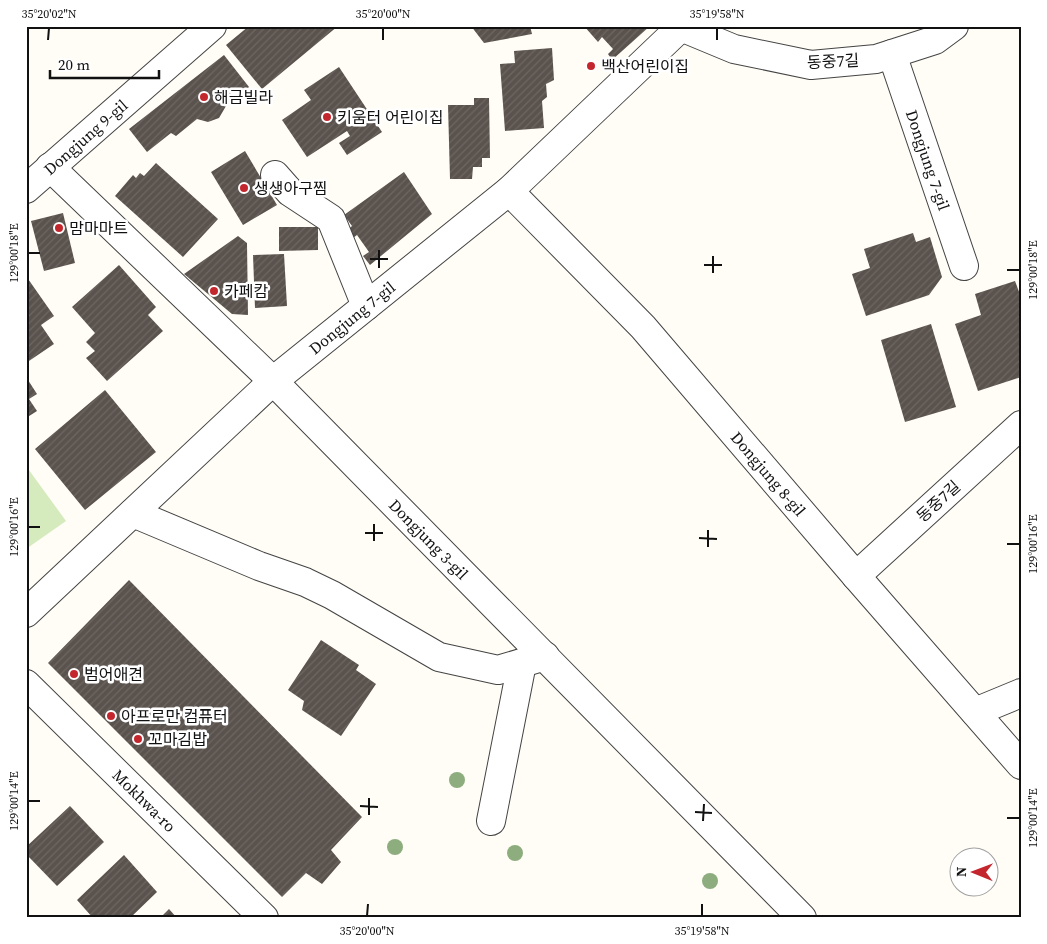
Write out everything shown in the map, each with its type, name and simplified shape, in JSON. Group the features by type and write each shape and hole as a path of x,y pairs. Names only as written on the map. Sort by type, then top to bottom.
{"street":[{"name":"Dongjung 9-gil","path":"26,189 212,26"},
{"name":"동중7길","path":"681,26 734,49 811,65 876,59 935,40 954,26"},
{"name":"Dongjung 7-gil","path":"26,613 273,381 509,191 681,26"},
{"name":"Dongjung 7-gil","path":"892,54 964,266"},
{"name":"Dongjung 3-gil","path":"50,167 273,381 533,660 802,918"},
{"path":"275,175 290,192 331,219 366,306"},
{"name":"Dongjung 8-gil","path":"509,191 643,327 1021,765"},
{"name":"동중7길","path":"856,576 1021,425"},
{"path":"133,513 259,566 305,582 332,595 439,657 498,670 533,660"},
{"path":"491,821 533,660"},
{"name":"Mokhwa-ro","path":"26,684 264,918"},
{"path":"975,712 1021,693"}],"green space":[{"path":"26,466 66,521 26,549"}],"building":[{"path":"249,26 338,26 262,89 226,45"},
{"path":"471,26 530,26 532,34 484,43"},
{"path":"584,26 650,26 612,60 608,54 613,49 602,37 598,42"},
{"path":"552,48 554,80 546,84 547,97 542,101 544,128 505,131 500,64 515,63 514,51"},
{"name":"해금빌라","path":"224,55 249,87 226,106 219,118 208,122 197,119 176,136 171,133 147,152 129,129"},
{"path":"339,67 382,132 347,155 339,143 350,136 347,131 307,157 282,120 311,100 304,90"},
{"path":"474,98 489,98 490,158 482,158 482,167 473,167 472,179 450,179 448,105 474,105"},
{"name":"생생아구찜","path":"245,151 277,205 243,225 211,172"},
{"path":"156,163 218,219 183,257 115,196 133,175 136,178 140,173 144,176"},
{"path":"404,172 432,214 370,265 363,256 369,252 357,235 349,241 344,233 352,226 344,215"},
{"path":"63,213 75,263 44,271 31,221"},
{"path":"279,227 318,227 318,250 279,251"},
{"path":"913,233 916,242 930,237 942,277 929,295 866,316 852,274 870,268 864,249"},
{"path":"238,236 247,243 248,315 232,314 184,274"},
{"path":"284,254 287,306 255,308 253,255"},
{"path":"119,265 156,307 148,315 163,331 107,381 86,358 95,351 86,342 95,333 72,307"},
{"path":"26,276 54,316 41,325 54,344 26,363"},
{"path":"1015,281 1021,297 1021,377 978,391 955,324 981,315 975,294"},
{"path":"931,324 956,407 905,422 881,340"},
{"path":"28,380 37,394 29,399 37,411 26,418 26,381"},
{"path":"105,390 156,452 85,510 35,449"},
{"path":"129,580 362,817 331,850 341,862 322,884 306,873 282,897 48,663"},
{"path":"321,640 359,665 356,670 376,684 341,736 302,710 304,701 288,690"},
{"path":"70,806 104,842 57,886 26,854 26,847"},
{"path":"124,855 157,892 130,918 93,918 77,900"},
{"path":"169,909 177,918 160,918"}],"place":[{"name":"백산어린이집","path":"591,66"},
{"name":"해금빌라","path":"204,97"},
{"name":"키움터 어린이집","path":"327,117"},
{"name":"생생아구찜","path":"244,188"},
{"name":"맘마마트","path":"59,228"},
{"name":"카페캄","path":"214,291"},
{"name":"범어애견","path":"74,674"},
{"name":"아프로만 컴퓨터","path":"111,716"},
{"name":"꼬마김밥","path":"138,739"}]}
